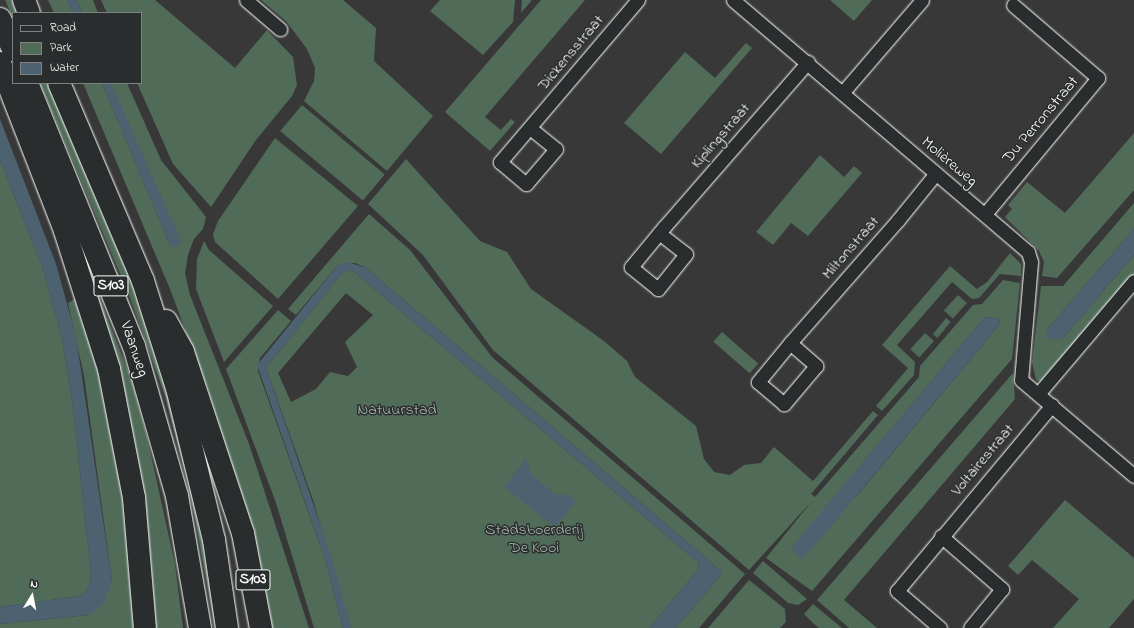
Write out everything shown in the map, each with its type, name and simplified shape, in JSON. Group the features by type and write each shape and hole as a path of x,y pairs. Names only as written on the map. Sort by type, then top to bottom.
{"highway":[{"path":"24,0 29,12"},
{"path":"0,19 12,48"},
{"name":"S103","path":"0,63 65,231 109,368 134,498 144,628"},
{"name":"Vaanweg","path":"26,84 134,346 177,496 200,628"},
{"name":"S103","path":"59,84 143,281 200,470 227,628"},
{"name":"S103","path":"143,281 183,352 243,533 261,628"},
{"name":"S103","path":"210,434 250,628"}],"street":[{"path":"246,0 280,29"},
{"name":"Dickensstraat","path":"530,128 638,0"},
{"name":"Molièreweg","path":"733,0 808,62 1028,252 1032,262 1021,380 1134,476"},
{"path":"843,92 922,0"},
{"name":"Du Perronstraat","path":"984,214 1098,78 1013,5"},
{"name":"Kiplingstraat","path":"659,233 808,62"},
{"name":"Miltonstraat","path":"790,343 816,366 784,404 758,382 790,343 936,173"},
{"path":"1038,394 1134,281"},
{"name":"Voltairestraat","path":"940,628 897,591 941,536 1052,405"},
{"path":"941,536 1002,589 970,628"}],"green space":[{"path":"5,0 12,0 18,12 12,12 12,16"},
{"path":"48,0 67,0 73,12 54,12"},
{"path":"77,0 93,0 98,12 82,12"},
{"path":"101,0 155,0 235,68 267,30 293,57 297,85 292,96 256,140 211,207 173,164 137,84 142,84 142,12 107,12"},
{"path":"261,0 343,0 376,28 374,61 433,116 387,171 304,101 314,81 315,68 307,49 286,21"},
{"path":"440,0 515,0 513,22 483,55 430,11"},
{"path":"522,0 532,0 521,13"},
{"path":"541,0 585,0 485,117 501,130 511,119 515,122 490,151 445,112"},
{"path":"830,0 872,0 854,21"},
{"path":"746,43 752,48 661,154 624,123 685,52 715,78"},
{"path":"40,84 48,84 147,317 198,504 219,628 215,628 189,487 165,396 129,295"},
{"path":"83,84 102,84 171,248 111,84 127,84 161,160 206,217 203,229 194,239 188,255 185,273 190,295 249,444 309,628 269,628 231,463 208,391 170,289"},
{"path":"302,105 385,174 363,200 280,131"},
{"path":"1134,133 1134,190 1057,278 1042,276 1044,262 1039,251 1005,217 1012,209 1008,205 1027,182 1065,213"},
{"path":"275,138 358,206 278,299 215,242 213,234 218,221"},
{"path":"820,155 844,177 854,166 862,173 808,236 791,223 773,245 756,232"},
{"path":"406,159 480,241 507,252 531,289 604,341 627,361 635,377 696,426 704,459 714,472 730,475 744,465 761,463 774,447 813,481 873,411 878,415 811,494 815,497 919,377 920,366 973,305 982,304 1003,280 1020,283 1012,359 812,591 766,558 812,501 749,570 493,350 423,255 368,204","holes":["985,317 999,319 1000,324 855,498 850,478"]},
{"path":"0,160 43,269 62,339 73,407 91,575 87,591 80,596 0,607"},
{"path":"1134,203 1134,229 1049,327 1062,339 1134,255 1134,274 1041,382 1036,380 1032,362 1041,286 1063,286"},
{"path":"369,214 410,250 492,357 745,574 699,628 676,628 721,575 721,571 365,267 355,263 338,265 296,315 288,309"},
{"path":"204,241 209,250 273,306 224,362 196,289 197,259"},
{"path":"1010,253 1021,264 1021,276 1000,274 979,298 972,299 952,282 897,345 915,362 914,375 882,411 876,406 908,368 882,345 950,266 977,289 987,282"},
{"path":"352,270 699,563 698,570 649,628 351,628 313,500 266,368 343,272","holes":["346,293 373,315 345,342 357,367 348,376 330,372 316,389 291,402 278,373"]},
{"path":"91,276 131,378 147,437 175,564 183,628 152,628 111,343"},
{"path":"958,295 967,303 953,319 944,311"},
{"path":"80,296 123,464 137,628 0,628 0,624 89,615 112,581 84,376 68,303"},
{"path":"278,310 291,321 260,358 258,371 325,559 343,628 314,628 276,503 226,369"},
{"path":"946,318 951,322 937,338 933,334"},
{"path":"722,332 758,363 750,373 713,342"},
{"path":"925,333 934,341 919,357 910,349"},
{"path":"1013,373 1015,399 844,600 877,628 849,628 817,600"},
{"path":"1065,500 1134,558 1134,599 1109,628 1053,628 1079,599 1032,560 1018,575 1008,566"},
{"path":"763,561 807,599 798,605 788,603 753,573"},
{"path":"749,580 785,609 786,622 780,628 708,628"},
{"path":"813,604 842,628 819,628 814,624 804,614"}],"water":[{"path":"67,0 77,0 82,12 73,12"},
{"path":"102,84 111,84 182,243 171,248"},
{"path":"0,119 56,264 76,336 112,581 103,605 89,615 0,624 0,607 80,596 87,591 91,575 73,407 62,339 43,269 0,160"},
{"path":"1134,229 1134,255 1062,339 1049,339 1046,333 1049,327"},
{"path":"346,262 365,267 721,571 721,575 676,628 649,628 698,570 699,563 352,270 343,272 266,368 332,558 351,628 343,628 325,559 257,365 338,265"},
{"path":"985,317 999,319 1000,324 812,549 800,559 791,548"},
{"path":"526,458 531,474 556,495 569,495 576,501 555,527 504,487"}],"park label":[{"name":"Natuurstad","path":"397,410"},
{"name":"Stadsboerderij De Kooi","path":"534,539"}]}
